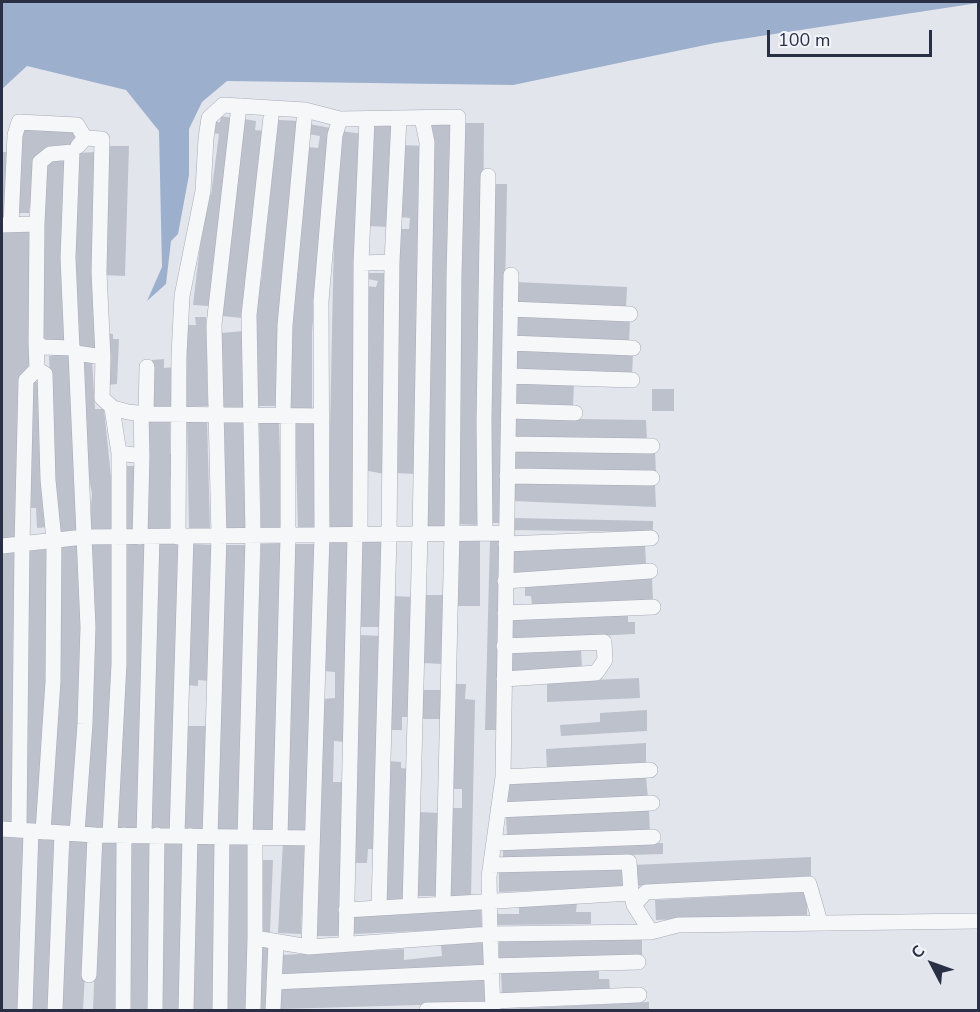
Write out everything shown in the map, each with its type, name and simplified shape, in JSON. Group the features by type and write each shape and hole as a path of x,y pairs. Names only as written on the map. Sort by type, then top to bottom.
{"lane":[{"path":"186,1011 178,355 182,296 203,191 206,138 210,118 223,105 305,110 340,119 458,117 452,533 443,904"},
{"path":"220,1011 216,837 219,536 214,325 238,106"},
{"path":"253,1011 255,938 250,837 253,536 249,315 272,108"},
{"path":"280,837 288,536 285,326 305,110"},
{"path":"346,944 358,535 361,263 367,118"},
{"path":"379,908 389,535 392,262 399,118"},
{"path":"410,906 427,142 422,118"},
{"path":"309,947 322,536 321,301 335,135 340,119"},
{"path":"37,224 6,224 15,135 19,122 77,125 85,138"},
{"path":"85,138 102,139 99,272 103,357 102,398 112,408 144,414 322,416"},
{"path":"55,1011 69,833 85,724 88,627 68,258 72,152 85,138"},
{"path":"25,1011 31,831 22,545 26,380 37,369 37,224 40,162 50,154 72,152"},
{"path":"485,533 484,421 488,176"},
{"path":"361,263 392,262"},
{"path":"493,1007 489,902 490,865 503,777 511,275"},
{"path":"510,309 630,314"},
{"path":"36,342 43,347 103,357"},
{"path":"510,343 633,348"},
{"path":"147,367 142,456 146,537 155,1011"},
{"path":"31,831 53,681 54,540 48,480 45,374 37,369"},
{"path":"509,376 632,380"},
{"path":"89,975 110,834 119,664 119,453 112,408"},
{"path":"509,411 575,414"},
{"path":"508,444 652,446"},
{"path":"119,453 142,456"},
{"path":"507,476 652,478"},
{"path":"2,546 84,537 485,533 506,538 651,538"},
{"path":"505,581 650,571"},
{"path":"505,613 653,607"},
{"path":"504,646 604,642 605,660 596,673 504,679"},
{"path":"503,777 650,770"},
{"path":"498,810 652,803"},
{"path":"2,830 312,838"},
{"path":"110,834 123,1011"},
{"path":"494,843 653,837"},
{"path":"490,865 629,861 633,899 651,932"},
{"path":"346,910 489,902 633,899 646,892 809,884 820,922"},
{"path":"255,938 309,947 490,933 651,932 678,925 978,921"},
{"path":"273,1011 276,942"},
{"path":"274,982 638,962"},
{"path":"426,1011 639,995"}],"water":[{"path":"2,2 978,3 715,43 513,85 227,81 202,102 189,129 189,175 178,234 171,241 166,284 147,301 162,267 159,131 126,90 27,66 2,89"}],"building":[{"path":"221,116 232,118 209,306 193,305 206,195 211,195 219,134 213,133 215,122 220,122"},
{"path":"244,119 256,121 255,130 265,131 242,318 222,316"},
{"path":"278,120 300,121 278,406 257,406 252,323 257,281 261,281"},
{"path":"462,123 484,123 480,525 456,524"},
{"path":"309,124 331,128 312,331 312,410 288,410 289,324 307,147 318,148 320,136 308,134"},
{"path":"431,124 453,125 449,529 425,528"},
{"path":"21,126 77,131 74,147 36,159 29,213 14,213"},
{"path":"372,126 394,126 390,227 367,226"},
{"path":"341,131 363,134 356,529 328,527 335,187"},
{"path":"401,145 424,146 416,474 394,473 397,229 409,229 410,218 399,217"},
{"path":"107,146 129,146 125,276 103,275"},
{"path":"2,152 11,152 7,218 2,218"},
{"path":"97,152 99,349 75,347 75,153"},
{"path":"47,159 67,161 66,342 43,342 40,209"},
{"path":"492,184 507,184 501,523 490,523"},
{"path":"29,228 33,357 24,374 18,542 2,542 3,231"},
{"path":"367,273 388,273 385,474 363,470 365,286 376,287 378,281 367,279"},
{"path":"515,282 627,287 626,309 514,303"},
{"path":"514,315 630,321 629,342 514,336"},
{"path":"195,317 206,317 208,406 187,407 185,325 196,325"},
{"path":"244,331 246,407 222,407 221,333"},
{"path":"106,333 113,334 113,339 119,339 117,384 107,385"},
{"path":"514,348 633,355 632,375 514,370"},
{"path":"69,353 81,534 58,536 49,356"},
{"path":"164,359 164,368 174,367 176,408 153,409 152,360"},
{"path":"92,360 95,409 104,409 113,496 112,531 89,531 92,494 87,467 82,361"},
{"path":"41,381 48,527 37,528 36,508 27,508 28,383"},
{"path":"513,382 574,383 573,407 513,404"},
{"path":"652,389 674,389 674,411 652,411"},
{"path":"514,418 646,420 647,439 513,437"},
{"path":"170,419 170,454 175,454 174,479 170,479 170,533 145,533 148,420"},
{"path":"207,419 210,529 189,528 187,420"},
{"path":"316,419 319,529 298,528 295,420"},
{"path":"259,421 279,421 282,531 261,530"},
{"path":"244,422 247,532 226,531 224,423"},
{"path":"514,448 655,451 656,472 514,468"},
{"path":"127,466 138,466 136,534 124,533"},
{"path":"514,482 655,485 656,507 512,501"},
{"path":"513,518 653,521 653,532 513,530"},
{"path":"480,538 480,606 456,606 457,539"},
{"path":"490,539 501,539 498,730 485,730"},
{"path":"328,540 350,541 345,742 334,741 333,782 344,782 340,936 317,936 323,699 335,698 335,672 324,671"},
{"path":"362,540 382,541 381,627 360,627"},
{"path":"89,541 113,542 116,677 105,829 83,828"},
{"path":"124,542 147,542 139,831 116,830"},
{"path":"156,542 183,543 173,830 149,829"},
{"path":"80,543 83,650 73,828 49,827 55,766 59,544"},
{"path":"282,543 273,832 250,832 261,544"},
{"path":"192,544 215,545 210,681 198,680 198,686 187,685"},
{"path":"295,544 316,544 308,833 285,833"},
{"path":"645,544 646,565 514,573 511,551"},
{"path":"225,545 247,545 242,831 217,830"},
{"path":"51,549 50,640 37,824 26,825 25,551"},
{"path":"19,552 14,824 2,823 2,553"},
{"path":"652,578 653,600 532,605 531,596 525,596 525,586"},
{"path":"423,595 445,595 443,664 423,663"},
{"path":"392,596 414,597 412,717 402,717 402,730 390,730"},
{"path":"628,614 628,622 635,622 635,634 511,640 510,619"},
{"path":"359,635 382,636 377,849 368,849 367,863 355,863"},
{"path":"581,649 582,670 511,673 510,653"},
{"path":"639,678 640,698 547,702 547,682"},
{"path":"455,684 466,684 465,699 475,700 471,897 448,897 450,808 462,808 462,789 450,789"},
{"path":"422,690 444,690 443,719 422,719"},
{"path":"647,710 647,731 561,736 560,725 600,722 600,713"},
{"path":"186,726 210,726 206,829 181,828"},
{"path":"646,743 646,764 547,770 546,749"},
{"path":"389,761 401,762 401,768 409,769 406,900 385,900"},
{"path":"646,777 648,798 506,803 506,783"},
{"path":"649,810 650,832 507,836 506,815"},
{"path":"418,812 440,813 438,896 416,896"},
{"path":"2,835 25,836 19,1010 2,1010"},
{"path":"36,839 56,840 51,901 55,900 51,1010 30,1010"},
{"path":"70,839 89,840 89,898 83,1010 59,1010"},
{"path":"100,839 121,839 118,1010 93,1010"},
{"path":"131,840 152,840 151,1010 127,1010"},
{"path":"163,840 185,840 182,1010 160,1010"},
{"path":"283,842 305,843 301,934 278,933"},
{"path":"229,843 250,843 249,1010 225,1010"},
{"path":"663,843 663,854 503,859 503,849"},
{"path":"196,844 218,844 215,1010 192,1010"},
{"path":"811,857 811,876 635,886 633,865"},
{"path":"260,860 273,860 270,932 260,932"},
{"path":"625,866 626,887 499,892 499,872"},
{"path":"807,892 807,915 656,920 655,900"},
{"path":"519,903 577,903 576,912 591,912 591,924 496,925 496,914 519,914"},
{"path":"481,908 482,928 353,934 352,915"},
{"path":"642,935 642,957 499,958 499,937"},
{"path":"484,942 484,967 282,976 281,955 404,949 404,960 442,956 441,945"},
{"path":"259,946 270,946 269,1010 258,1010"},
{"path":"599,968 599,979 609,979 610,989 502,994 501,973"},
{"path":"485,980 487,1003 280,1009 281,989"},
{"path":"649,1002 649,1010 505,1010 505,1009"}]}
